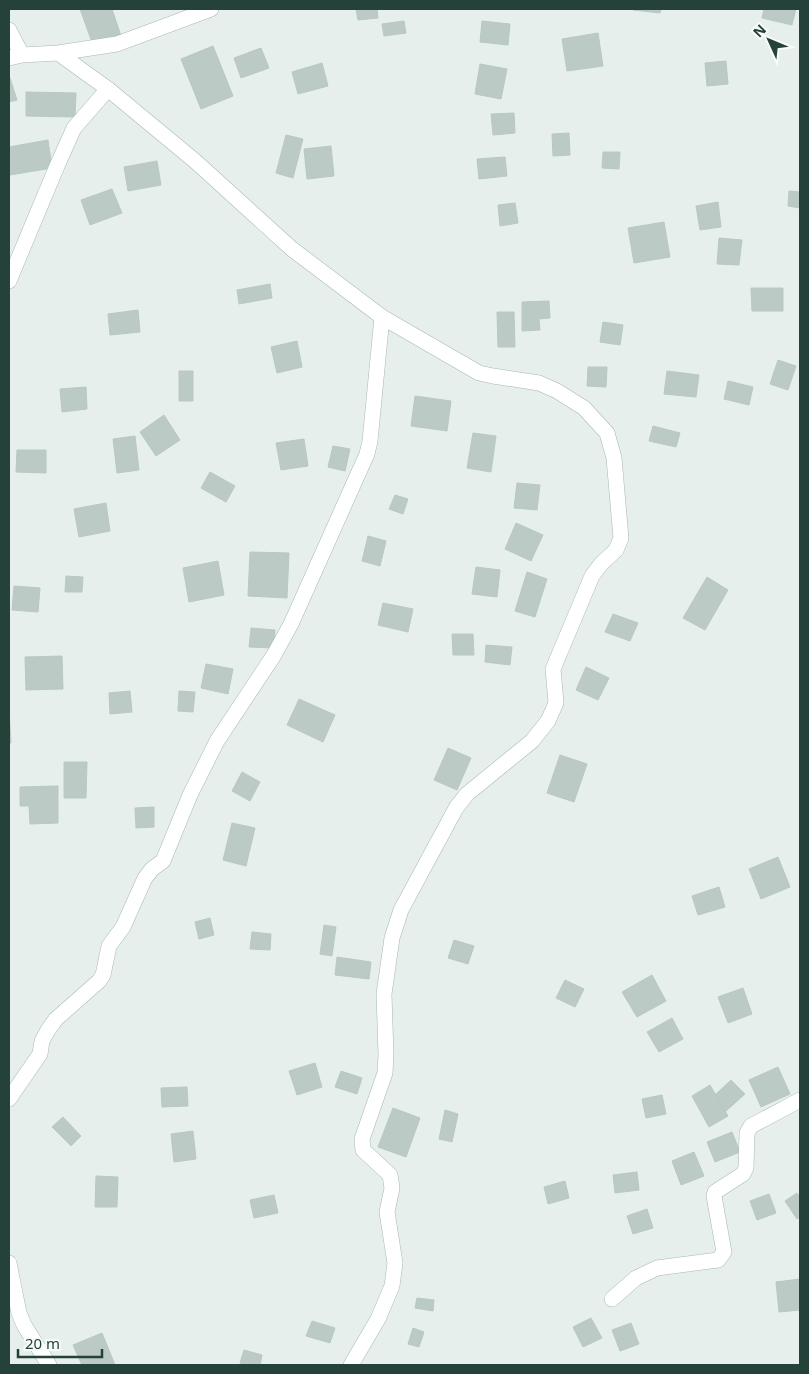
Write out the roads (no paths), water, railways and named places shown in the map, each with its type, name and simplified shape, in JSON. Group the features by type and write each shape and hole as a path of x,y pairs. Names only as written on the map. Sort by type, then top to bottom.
{"street":[{"path":"9,30 16,56 58,53 117,44 211,9"},
{"path":"58,53 108,89 195,161 292,249 382,317 479,372 539,383 584,408 607,433 614,458 621,538 616,550 600,564 592,576 553,669 556,702 548,721 532,741 467,794 456,808 401,910 392,938 384,994 385,1073 362,1139 363,1150 390,1175 392,1188 387,1212 395,1263 392,1286 378,1319 351,1365"},
{"path":"9,281 74,128 108,89"},
{"path":"9,1099 40,1054 42,1041 56,1019 99,981 109,946 123,927 144,878 163,861 190,795 217,741 274,655 291,624 367,454 370,441 382,317"},
{"path":"612,1299 636,1278 657,1268 718,1260 722,1256 724,1252 714,1196 715,1192 743,1174 746,1168 747,1133 751,1126 800,1100"},
{"path":"9,1263 19,1313 48,1365"}]}
